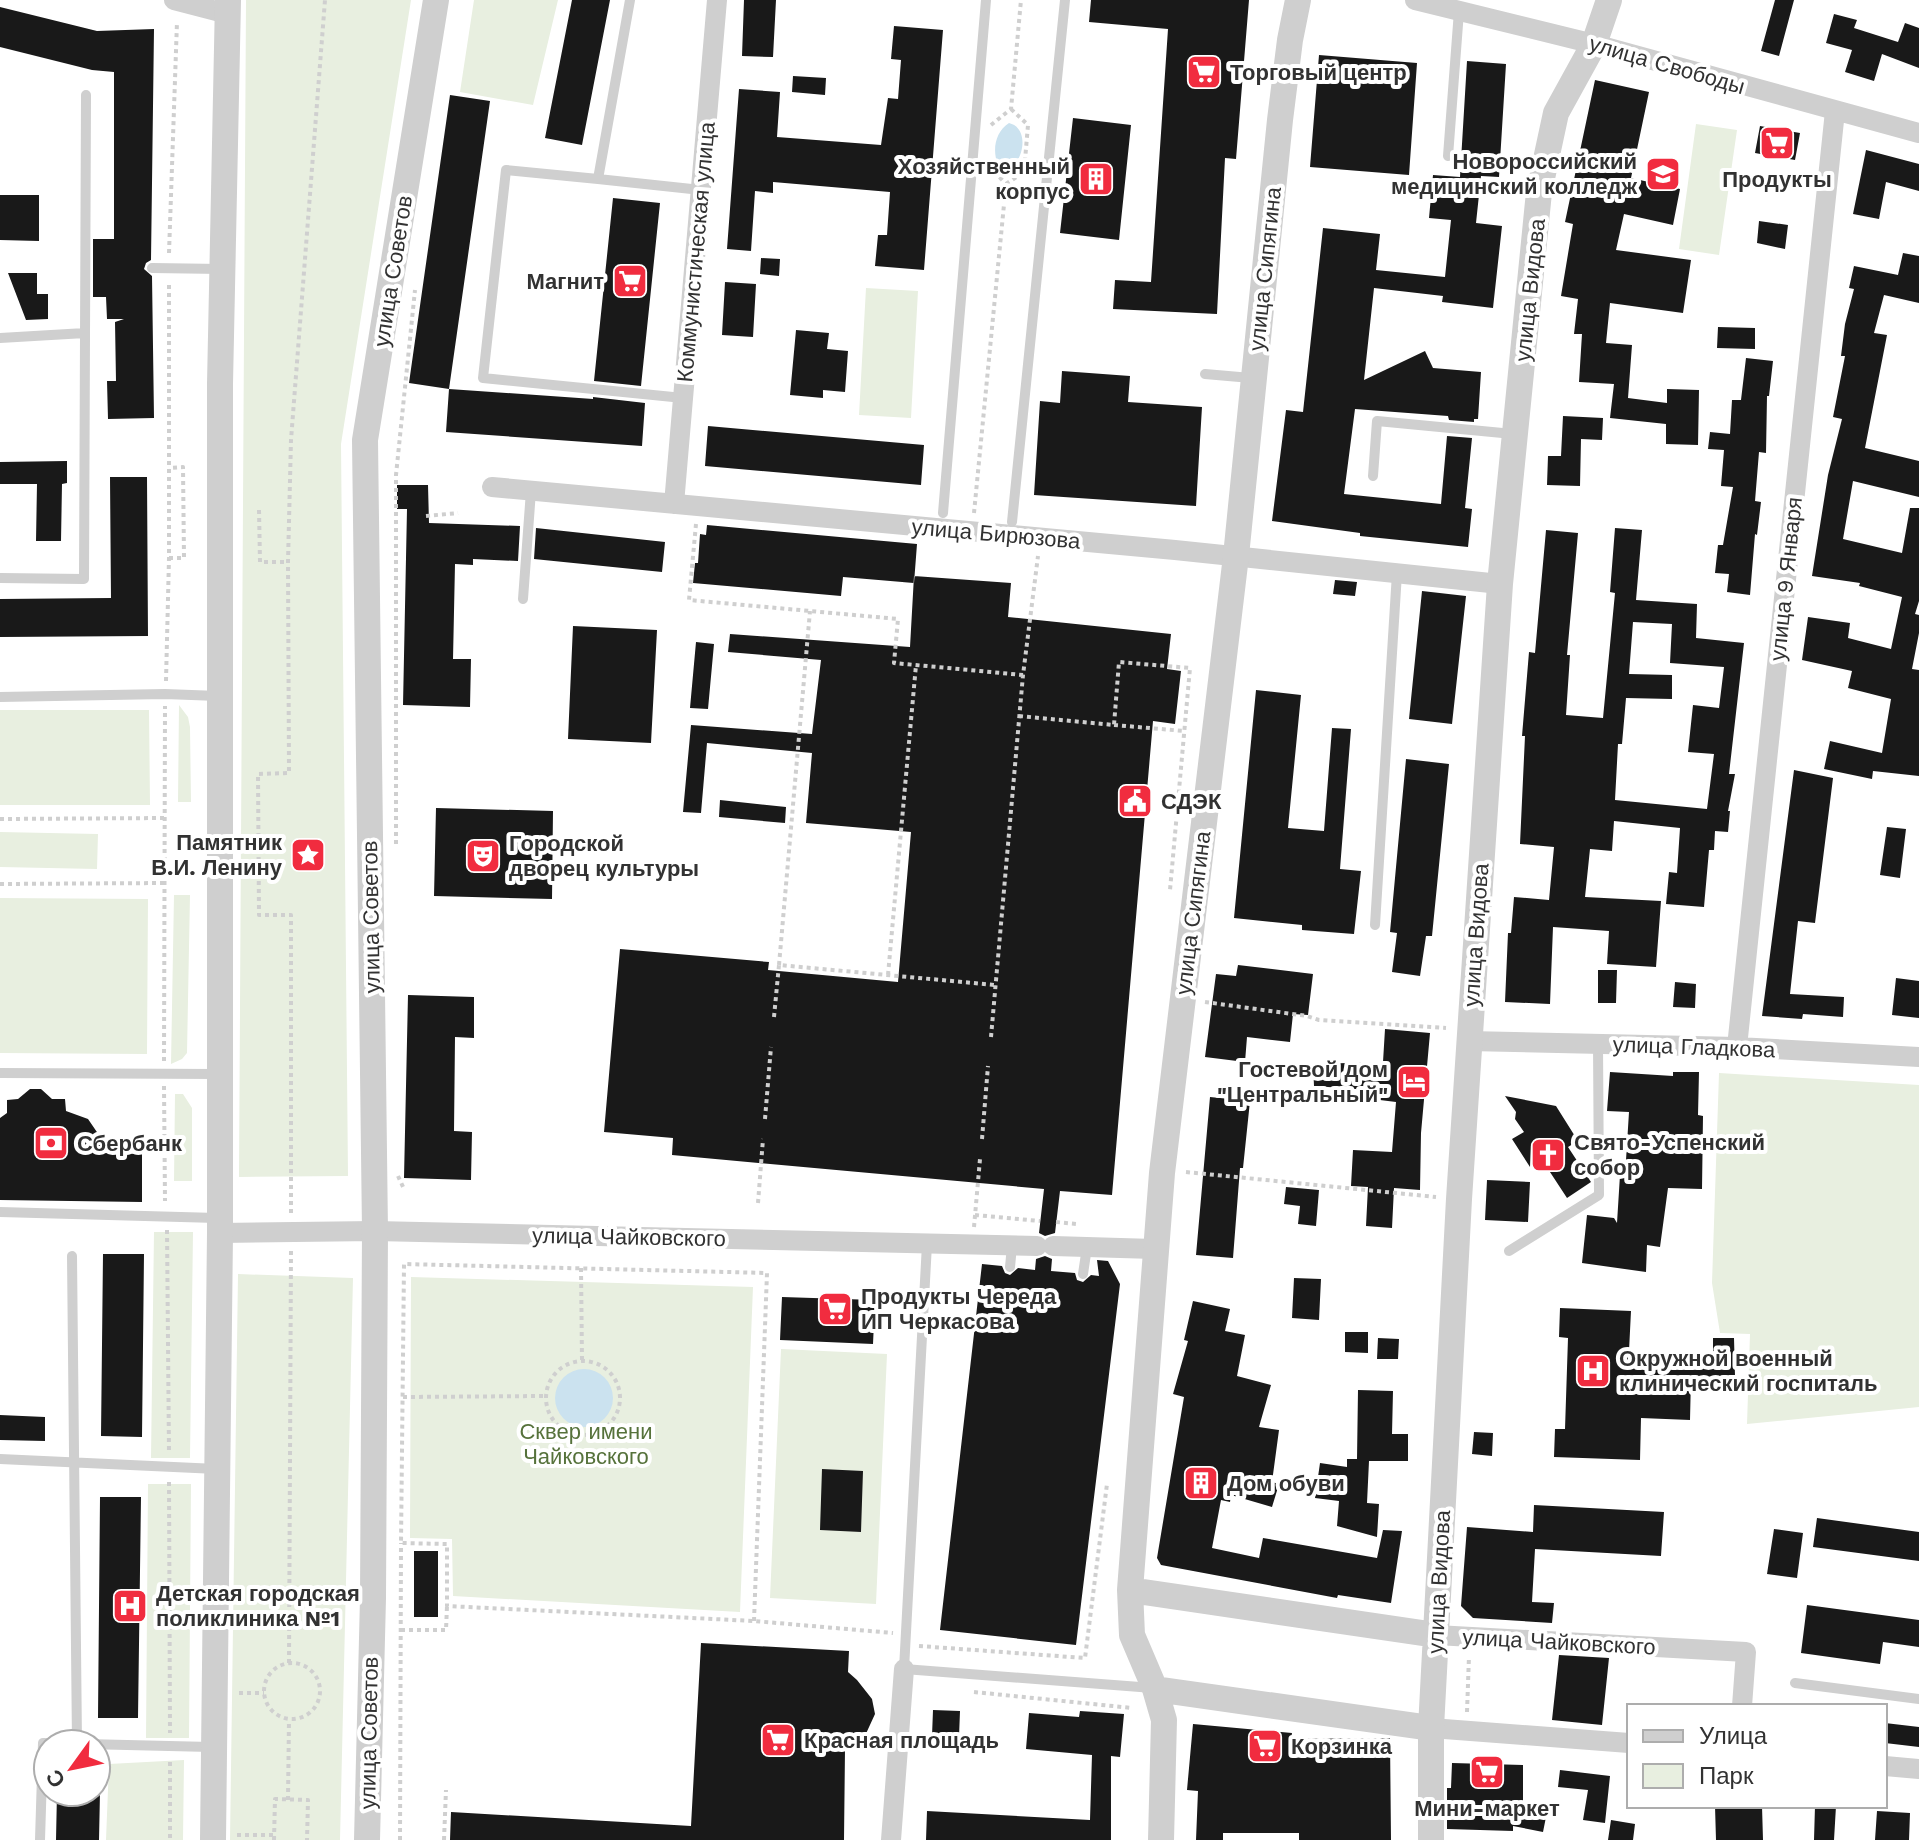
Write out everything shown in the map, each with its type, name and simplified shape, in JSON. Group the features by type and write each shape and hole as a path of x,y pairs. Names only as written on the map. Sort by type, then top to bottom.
{"street":[{"path":"176,0 228,7 220,384 220,1074 214,1747 225,1837"},
{"name":"улица Советов","path":"367,1840 373,1598 375,1231 365,440 436,0"},
{"name":"Коммунистическая улица","path":"674,504 717,0"},
{"name":"улица Сипягина","path":"1155,1689 1132,1635 1130,1590 1154,1249 1236,556 1280,120 1298,0"},
{"name":"улица Свободы","path":"1415,0 1594,44 1919,133"},
{"name":"улица Видова","path":"1431,1840 1431,1728 1461,1035 1500,584 1539,192 1556,113 1594,44 1609,0"},
{"name":"улица 9 Января","path":"1737,1047 1835,111"},
{"name":"улица Бирюзова","path":"492,487 1236,556 1500,584"},
{"name":"улица Гладкова","path":"1461,1035 1598,1044 1737,1047 1919,1057"},
{"name":"улица Чайковского","path":"219,1226 291,1232 375,1231 1154,1249"},
{"name":"улица Чайковского","path":"1130,1590 1436,1635 1746,1652 1742,1704"},
{"path":"891,1840 910,1670"},
{"path":"1161,1840 1164,1720 1155,1689 1431,1728 1627,1743"},
{"path":"1887,1766 1919,1769"}],"lane":[{"path":"598,179 630,0"},
{"path":"943,513 986,0"},
{"path":"1012,522 1065,0"},
{"path":"1448,156 1459,11"},
{"path":"0,578 84,579 85,333 89,268 86,95"},
{"path":"683,398 483,378 506,170 701,190"},
{"path":"152,268 223,269"},
{"path":"0,338 85,333"},
{"path":"1205,374 1253,378"},
{"path":"1373,476 1377,421 1515,434"},
{"path":"523,599 531,491"},
{"path":"1375,925 1397,573"},
{"path":"0,697 220,696"},
{"path":"1509,1251 1599,1195 1598,1044"},
{"path":"0,1073 220,1074"},
{"path":"0,1212 166,1215 219,1226"},
{"path":"927,1244 904,1639 910,1670 1155,1689"},
{"path":"1010,1267 1012,1246"},
{"path":"1083,1274 1087,1247"},
{"path":"72,1256 77,1728"},
{"path":"0,1459 217,1469"},
{"path":"1795,1683 1919,1699"},
{"path":"112,1745 214,1747"},
{"path":"40,1840 41,1808"}],"path":[{"path":"170,1840 169,1258 164,1074 165,694 169,558 169,269 176,0"},
{"path":"289,1663 291,915 259,915 258,774 289,773 291,440 325,0"},
{"path":"991,138 991,124 1011,109 1021,0"},
{"path":"1006,184 1024,172 1028,125 1011,109"},
{"path":"972,531 1006,184 989,166 990,152"},
{"path":"396,856 396,475 416,280"},
{"path":"169,468 183,467 184,558 169,558"},
{"path":"698,506 689,600 898,619 894,663 1023,675"},
{"path":"259,510 260,562 288,562"},
{"path":"426,516 458,513"},
{"path":"991,1037 1023,675 1040,538"},
{"path":"774,1017 810,611"},
{"path":"1114,725 1119,662 1190,668 1169,904"},
{"path":"888,975 916,665"},
{"path":"1019,716 1184,731"},
{"path":"0,819 165,818"},
{"path":"0,884 165,883"},
{"path":"779,965 995,985"},
{"path":"1198,1002 1319,1020 1461,1035"},
{"path":"765,1119 771,1047"},
{"path":"982,1139 988,1066"},
{"path":"758,1203 763,1139"},
{"path":"972,1245 980,1159"},
{"path":"396,1171 404,1189"},
{"path":"1180,1171 1441,1198"},
{"path":"975,1215 1040,1221"},
{"path":"1056,1222 1080,1224"},
{"path":"400,1840 404,1264 767,1273 754,1621"},
{"path":"581,1268 582,1360"},
{"path":"582,1360 598,1363 611,1372 619,1389 620,1407 613,1423 598,1432 579,1436 565,1431 552,1419 544,1396 551,1375 567,1364 582,1360"},
{"path":"403,1397 544,1396"},
{"path":"910,1670 918,1646 1085,1658 1107,1484"},
{"path":"401,1543 447,1544 446,1630 401,1630"},
{"path":"447,1606 754,1621 891,1632 904,1639"},
{"path":"1466,1731 1469,1637"},
{"path":"289,1663 301,1664 314,1673 319,1686 319,1696 312,1710 289,1720 270,1708 264,1693 268,1674 289,1663"},
{"path":"963,1691 1132,1708"},
{"path":"239,1693 264,1693"},
{"path":"288,1800 289,1720"},
{"path":"444,1840 446,1790"},
{"path":"225,1837 274,1837 275,1799 308,1800 307,1840"}],"green space":[{"path":"246,0 411,0 341,444 348,1176 239,1177"},
{"path":"474,0 558,0 533,105 460,92"},
{"path":"1696,124 1737,130 1719,255 1679,249"},
{"path":"866,288 918,291 911,418 859,415"},
{"path":"179,705 188,717 190,727 191,802 178,802"},
{"path":"0,710 149,710 150,805 0,805"},
{"path":"0,832 98,834 97,869 0,867"},
{"path":"174,895 190,895 187,1053 171,1064"},
{"path":"0,898 148,899 147,1054 0,1053"},
{"path":"1719,1073 1919,1085 1919,1407 1747,1424 1750,1334 1720,1333 1712,1283"},
{"path":"175,1094 183,1094 192,1108 192,1181 174,1181"},
{"path":"154,1232 193,1232 190,1458 151,1458"},
{"path":"238,1274 353,1278 340,1840 230,1840"},
{"name":"Сквер имени Чайковского","path":"411,1277 753,1287 740,1612 453,1596 452,1539 410,1538"},
{"path":"781,1349 887,1354 876,1604 770,1598"},
{"path":"148,1484 191,1484 189,1738 146,1738"},
{"path":"184,1760 183,1840 106,1840 107,1808 112,1808 112,1764"}],"water":[{"path":"1009,123 1020,131 1022,145 1018,160 1008,170 998,165 995,147 998,136"},
{"path":"584,1369 605,1377 613,1398 605,1419 584,1427 563,1419 555,1398 563,1377"}],"building":[{"path":"572,0 610,0 582,145 545,138"},
{"path":"744,0 776,0 773,57 742,56"},
{"path":"1091,0 1249,0 1236,159 1225,158 1217,314 1113,309 1115,280 1151,282 1168,29 1089,22"},
{"path":"1775,0 1794,0 1779,56 1761,51"},
{"path":"0,7 97,31 154,29 151,260 144,269 152,276 154,418 108,419 107,381 116,381 115,322 124,319 107,319 106,297 93,297 93,239 114,239 114,72 92,70 0,47"},
{"path":"1834,14 1857,20 1854,28 1898,42 1905,23 1919,28 1919,68 1882,54 1874,81 1845,72 1852,50 1826,43"},
{"path":"894,26 943,30 924,270 875,266 878,235 887,235 890,192 773,182 773,193 755,191 751,251 727,249 739,89 780,92 777,137 881,145 888,98 898,99 901,60 891,59"},
{"path":"1319,55 1417,63 1409,175 1310,167"},
{"path":"1467,61 1506,64 1499,177 1481,176 1476,223 1502,226 1493,308 1442,302 1443,296 1374,288 1364,380 1425,351 1433,368 1481,372 1478,419 1474,422 1449,420 1448,416 1355,409 1344,494 1441,504 1447,436 1472,438 1465,508 1472,509 1468,547 1360,536 1360,533 1272,521 1286,410 1303,412 1323,228 1380,234 1376,270 1445,277 1451,220 1429,218 1433,175 1460,177"},
{"path":"793,76 826,78 825,95 792,92"},
{"path":"1595,80 1649,92 1631,178 1680,189 1673,225 1624,214 1616,250 1691,260 1683,313 1610,303 1606,343 1632,345 1628,398 1667,403 1667,389 1699,390 1698,445 1666,444 1666,424 1610,418 1614,384 1579,382 1582,334 1574,334 1578,299 1561,296 1573,224 1565,222"},
{"path":"450,95 490,101 449,389 409,383"},
{"name":"Хозяйственный корпус","path":"1073,118 1131,125 1119,240 1060,233"},
{"name":"Продукты","path":"1760,126 1800,133 1795,160 1755,153"},
{"path":"1866,150 1919,164 1919,191 1886,182 1879,219 1853,214"},
{"path":"0,195 39,195 39,241 0,240"},
{"path":"613,198 660,203 641,386 594,381"},
{"path":"1759,221 1788,225 1785,249 1757,243"},
{"path":"1903,253 1919,256 1919,303 1884,295 1874,333 1887,335 1865,448 1919,461 1919,497 1853,481 1843,539 1902,553 1910,508 1919,508 1919,601 1915,614 1919,615 1919,633 1912,669 1919,670 1919,776 1873,771 1872,779 1824,769 1830,741 1882,753 1891,699 1848,688 1852,671 1802,660 1808,617 1850,623 1848,638 1891,649 1902,597 1859,586 1860,583 1812,576 1828,475 1842,419 1833,417 1845,356 1841,356 1854,289 1849,288 1854,266 1898,275"},
{"path":"761,258 780,259 779,276 760,274"},
{"path":"8,273 37,273 37,294 48,294 48,319 26,320"},
{"path":"725,282 756,284 753,337 722,335"},
{"path":"1718,327 1755,328 1755,349 1717,348"},
{"path":"796,330 829,333 827,349 848,351 845,392 823,390 823,398 790,395"},
{"path":"1746,358 1773,361 1767,396 1766,453 1759,452 1755,501 1761,502 1750,595 1727,592 1729,574 1715,573 1718,545 1723,545 1733,487 1721,486 1724,450 1708,449 1710,432 1730,434 1732,400 1741,400"},
{"path":"1062,371 1130,376 1128,402 1202,407 1196,506 1034,495 1040,401 1060,403"},
{"path":"449,389 645,403 642,446 446,432"},
{"path":"1563,416 1603,418 1602,440 1581,439 1580,486 1547,485 1548,456 1561,456"},
{"path":"708,426 924,445 921,485 705,466"},
{"path":"67,461 67,483 62,484 61,541 36,541 37,484 0,484 0,462"},
{"path":"110,477 147,477 148,636 0,637 0,599 111,598"},
{"path":"397,485 428,485 429,523 520,526 518,561 473,559 473,565 455,564 453,659 471,659 470,707 403,705 407,509 397,509"},
{"path":"707,525 917,544 914,583 843,577 841,596 693,583 700,534 706,535"},
{"path":"536,528 665,542 662,572 534,559"},
{"path":"1615,528 1642,530 1636,600 1697,604 1696,638 1744,643 1729,774 1735,774 1728,811 1728,832 1715,831 1714,850 1709,850 1704,907 1666,904 1669,872 1677,873 1680,828 1614,821 1612,851 1590,849 1585,897 1661,901 1656,967 1607,964 1609,931 1553,927 1550,1004 1505,1002 1508,933 1511,933 1514,897 1549,900 1554,847 1520,844 1525,736 1522,736 1529,652 1535,653 1546,530 1578,533 1567,655 1570,655 1566,715 1603,718 1615,593 1610,592","holes":["1633,622 1672,624 1670,663 1724,667 1719,708 1693,705 1688,752 1714,754 1707,809 1615,800 1618,744 1622,744 1626,698 1672,699 1672,675 1629,674"]},
{"path":"914,576 1011,583 1008,617 1171,634 1167,669 1181,671 1175,724 1153,721 1112,1195 1060,1191 1055,1233 1045,1236 1039,1233 1044,1189 672,1155 673,1138 604,1132 620,949 769,962 768,970 898,982 911,832 806,823 812,753 707,743 701,813 683,812 691,725 812,734 821,660 728,652 730,634 910,647"},
{"path":"1335,580 1357,582 1355,596 1333,594"},
{"path":"1422,591 1466,596 1452,724 1409,719"},
{"path":"573,626 657,630 651,743 568,739"},
{"path":"696,642 714,644 708,709 690,708"},
{"path":"1256,690 1301,695 1288,828 1324,831 1332,728 1351,729 1340,869 1361,871 1354,934 1302,930 1302,925 1234,918"},
{"path":"1406,759 1449,764 1432,936 1426,936 1420,976 1392,972 1397,933 1390,932"},
{"path":"1794,770 1833,778 1815,923 1798,921 1790,994 1844,997 1843,1017 1803,1014 1802,1019 1762,1016"},
{"path":"720,800 786,807 785,823 719,817"},
{"path":"436,808 553,811 552,899 434,896"},
{"path":"1887,827 1906,829 1900,878 1880,875"},
{"path":"1238,965 1313,974 1308,1015 1293,1014 1290,1042 1247,1037 1245,1062 1205,1057 1216,974 1236,976"},
{"path":"1598,970 1617,970 1616,1003 1598,1003"},
{"path":"1896,978 1919,981 1919,1018 1892,1015"},
{"path":"1675,982 1696,984 1695,1008 1673,1007"},
{"path":"408,995 474,997 474,1038 455,1037 454,1131 472,1132 471,1180 404,1178"},
{"path":"1385,1029 1430,1033 1421,1133 1420,1190 1394,1188 1392,1228 1366,1226 1368,1187 1351,1186 1353,1150 1392,1152 1396,1102 1356,1097 1356,1089 1314,1086 1313,1064 1383,1062"},
{"path":"1610,1072 1673,1076 1673,1072 1699,1072 1698,1115 1703,1116 1702,1189 1668,1188 1660,1247 1647,1245 1646,1272 1582,1263 1587,1215 1614,1218 1617,1223 1620,1175 1625,1176 1629,1112 1607,1111"},
{"name":"Сбербанк","path":"30,1089 41,1089 52,1099 65,1099 66,1111 88,1119 101,1138 103,1153 142,1154 142,1202 0,1200 0,1118 7,1113 7,1100 18,1099"},
{"name":"Свято-Успенский собор","path":"1505,1096 1556,1106 1578,1141 1568,1147 1591,1182 1567,1198 1531,1143 1530,1167 1512,1139 1524,1132"},
{"path":"1210,1097 1250,1101 1243,1168 1240,1168 1233,1258 1196,1255"},
{"path":"1487,1180 1530,1182 1528,1222 1485,1220"},
{"path":"1286,1187 1319,1190 1316,1226 1298,1224 1300,1206 1284,1204"},
{"path":"103,1254 144,1254 142,1437 101,1436"},
{"path":"1045,1256 1052,1259 1051,1271 1075,1273 1077,1280 1083,1282 1091,1275 1099,1276 1097,1260 1108,1261 1120,1284 1076,1645 940,1630 982,1264 1002,1266 1005,1273 1010,1275 1018,1268 1035,1270 1036,1259"},
{"path":"1294,1278 1321,1279 1319,1320 1292,1318"},
{"path":"782,1297 875,1300 873,1344 780,1340"},
{"path":"1193,1301 1230,1309 1225,1331 1245,1335 1237,1376 1271,1385 1259,1427 1279,1430 1272,1482 1279,1484 1272,1507 1231,1495 1230,1502 1221,1500 1212,1548 1259,1558 1263,1538 1377,1558 1383,1530 1402,1531 1391,1603 1338,1595 1337,1598 1161,1565 1157,1558 1184,1397 1173,1394 1188,1341 1184,1340"},
{"path":"1560,1308 1631,1311 1629,1351 1713,1355 1713,1338 1734,1338 1735,1376 1691,1377 1690,1420 1641,1418 1640,1460 1554,1457 1555,1429 1565,1429 1568,1338 1559,1337"},
{"path":"1345,1332 1368,1332 1368,1353 1345,1352"},
{"path":"1378,1338 1399,1339 1398,1359 1377,1359"},
{"path":"1358,1390 1393,1391 1392,1434 1408,1434 1408,1461 1369,1461 1367,1503 1379,1504 1377,1537 1337,1526 1339,1501 1315,1498 1320,1463 1347,1467 1347,1459 1357,1459"},
{"path":"0,1415 45,1417 45,1441 0,1440"},
{"path":"1474,1432 1493,1433 1492,1456 1472,1454"},
{"path":"822,1469 863,1471 861,1532 820,1530"},
{"path":"100,1497 141,1497 138,1718 98,1718"},
{"path":"1534,1505 1664,1512 1661,1556 1535,1549 1532,1602 1554,1603 1552,1623 1473,1618 1461,1606 1467,1527 1533,1532"},
{"path":"1817,1518 1919,1532 1919,1561 1813,1547"},
{"path":"1774,1529 1803,1533 1797,1578 1767,1574"},
{"path":"414,1551 438,1551 438,1617 414,1617"},
{"path":"1807,1605 1919,1620 1919,1647 1883,1642 1880,1664 1801,1653"},
{"name":"Красная площадь","path":"701,1643 849,1651 848,1672 872,1699 875,1714 864,1738 845,1749 844,1840 450,1840 451,1812 691,1826"},
{"path":"1559,1655 1609,1658 1602,1725 1552,1720"},
{"path":"933,1710 960,1711 959,1737 932,1736"},
{"path":"1080,1711 1124,1714 1120,1757 1111,1756 1111,1840 926,1840 927,1811 1090,1820 1092,1755 1026,1749 1029,1713 1079,1717"},
{"path":"1887,1723 1919,1727 1919,1747 1887,1743"},
{"path":"1193,1724 1292,1733 1291,1739 1390,1738 1391,1840 1299,1840 1299,1833 1223,1833 1223,1840 1196,1840 1198,1791 1187,1790"},
{"path":"1452,1763 1523,1765 1523,1807 1547,1812 1543,1832 1513,1826 1513,1831 1447,1829 1447,1788 1451,1788"},
{"path":"1560,1770 1610,1776 1605,1823 1583,1820 1588,1790 1558,1787"},
{"path":"57,1808 100,1808 99,1840 56,1840"},
{"path":"1715,1808 1762,1808 1763,1840 1716,1840"},
{"path":"1815,1808 1836,1808 1834,1840 1814,1840"},
{"path":"1877,1811 1910,1813 1909,1840 1875,1840"},
{"path":"1611,1820 1635,1824 1633,1840 1608,1840"}],"place":[{"name":"Торговый центр","path":"1204,72"},
{"name":"Продукты","path":"1777,143"},
{"name":"Новороссийский медицинский колледж","path":"1663,174"},
{"name":"Хозяйственный корпус","path":"1096,179"},
{"name":"Магнит","path":"630,281"},
{"name":"СДЭК","path":"1135,801"},
{"name":"Памятник В.И. Ленину","path":"308,855"},
{"name":"Городской дворец культуры","path":"483,856"},
{"name":"Гостевой дом \"Центральный\"","path":"1414,1082"},
{"name":"Сбербанк","path":"51,1143"},
{"name":"Свято-Успенский собор","path":"1548,1155"},
{"name":"Продукты Череда ИП Черкасова","path":"835,1309"},
{"name":"Окружной военный клинический госпиталь","path":"1593,1371"},
{"name":"Дом обуви","path":"1201,1483"},
{"name":"Детская городская поликлиника №1","path":"130,1606"},
{"name":"Красная площадь","path":"778,1740"},
{"name":"Корзинка","path":"1265,1746"},
{"name":"Мини-маркет","path":"1487,1772"}]}
